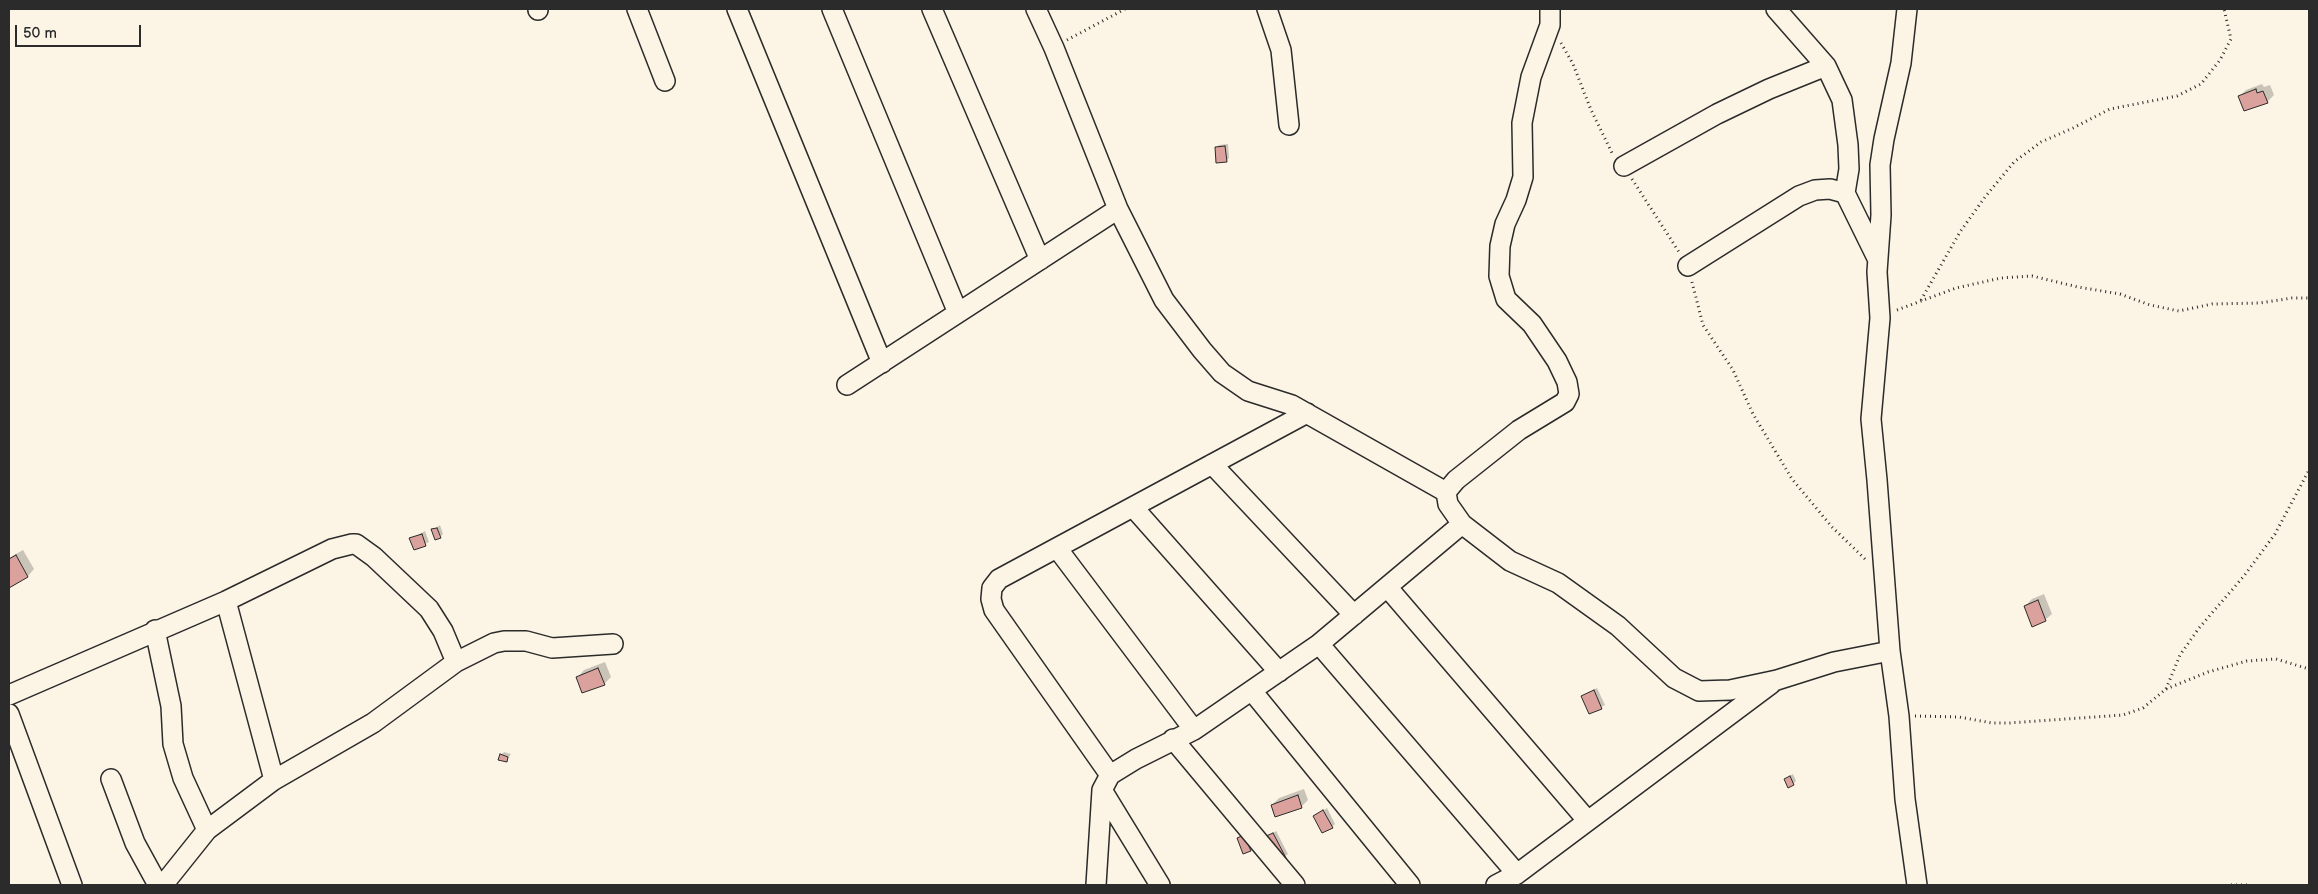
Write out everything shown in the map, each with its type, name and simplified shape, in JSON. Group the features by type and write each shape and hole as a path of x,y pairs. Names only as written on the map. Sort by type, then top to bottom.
{"street":[{"path":"637,9 665,82"},
{"path":"737,9 882,363"},
{"path":"832,9 958,313"},
{"path":"932,9 1040,260"},
{"path":"1036,9 1054,48 1118,210 1164,300 1222,373 1248,391 1292,405 1446,492"},
{"path":"1267,9 1281,50 1289,125"},
{"path":"1776,9 1826,66 1842,100 1846,123 1849,169 1846,193 1877,258"},
{"path":"1907,9 1901,63 1880,165 1881,215 1877,258 1880,318 1871,419 1878,480 1883,577 1890,651 1899,716 1905,799 1917,885"},
{"path":"1550,17 1522,123 1523,177 1516,200 1504,224 1500,246 1499,276 1506,299 1532,324 1557,361 1567,382 1569,394 1565,402 1519,430 1456,480 1446,492 1448,504 1462,524 1510,561 1558,583 1618,626 1674,678 1699,692 1730,690 1777,680 1834,662 1890,651"},
{"path":"1624,166 1769,88 1826,66"},
{"path":"1688,266 1799,196 1815,190 1830,189 1846,193"},
{"path":"847,386 1118,210"},
{"path":"1160,885 1106,783 994,610 991,599 992,588 999,579 1307,413"},
{"path":"1212,464 1354,615"},
{"path":"1133,507 1279,672"},
{"path":"1106,783 1173,739 1194,730 1319,644 1462,524"},
{"path":"9,695 155,630 226,601 332,549 339,546 356,544 374,557 429,609 443,631 456,662"},
{"path":"1057,548 1194,730"},
{"path":"1388,588 1588,820"},
{"path":"226,601 274,780"},
{"path":"155,630 171,706 173,744 184,778 207,830"},
{"path":"163,885 207,830 274,780 373,723 456,662 494,643 504,641 526,641 552,648 613,644"},
{"path":"1319,644 1517,874"},
{"path":"1496,885 1517,874 1777,680"},
{"path":"1252,691 1410,885"},
{"path":"9,714 72,885"},
{"path":"1173,739 1296,885"},
{"path":"111,779 135,843 158,885"},
{"path":"1096,885 1106,783"}],"path":[{"path":"1054,48 1126,9"},
{"path":"1922,300 1960,232 1985,197 2014,162 2042,142 2110,109 2177,96 2201,84 2220,60 2231,39 2224,9"},
{"path":"1550,17 1574,64 1611,152 1624,166 1688,266 1703,325 1733,370 1753,414 1792,479 1832,527 1883,577"},
{"path":"1880,318 1956,288 2002,278 2032,276 2078,287 2120,294 2150,304 2179,310 2212,304 2253,304 2309,298"},
{"path":"2166,689 2180,655 2199,628 2244,576 2275,534 2309,470"},
{"path":"1899,716 1959,717 1992,723 2009,723 2123,715 2143,708 2166,689 2208,672 2247,661 2276,659 2309,669"},
{"path":"2231,885 2248,885"}],"building":[{"path":"2256,89 2257,93 2263,91 2268,103 2244,111 2238,96"},
{"path":"1225,146 1227,162 1216,163 1215,147"},
{"path":"437,528 441,538 435,540 431,529"},
{"path":"422,534 426,546 414,550 409,538"},
{"path":"16,555 28,577 9,588 9,559"},
{"path":"2038,600 2046,621 2032,627 2024,606"},
{"path":"598,668 605,685 582,693 576,677"},
{"path":"1594,690 1602,709 1589,714 1581,696"},
{"path":"500,754 508,757 507,762 498,760"},
{"path":"1790,776 1794,785 1788,788 1784,779"},
{"path":"1298,795 1302,808 1275,817 1271,805"},
{"path":"1323,810 1333,828 1322,833 1313,816"},
{"path":"1273,833 1286,858 1277,862 1264,837"},
{"path":"1244,835 1251,851 1243,854 1237,838"}]}
